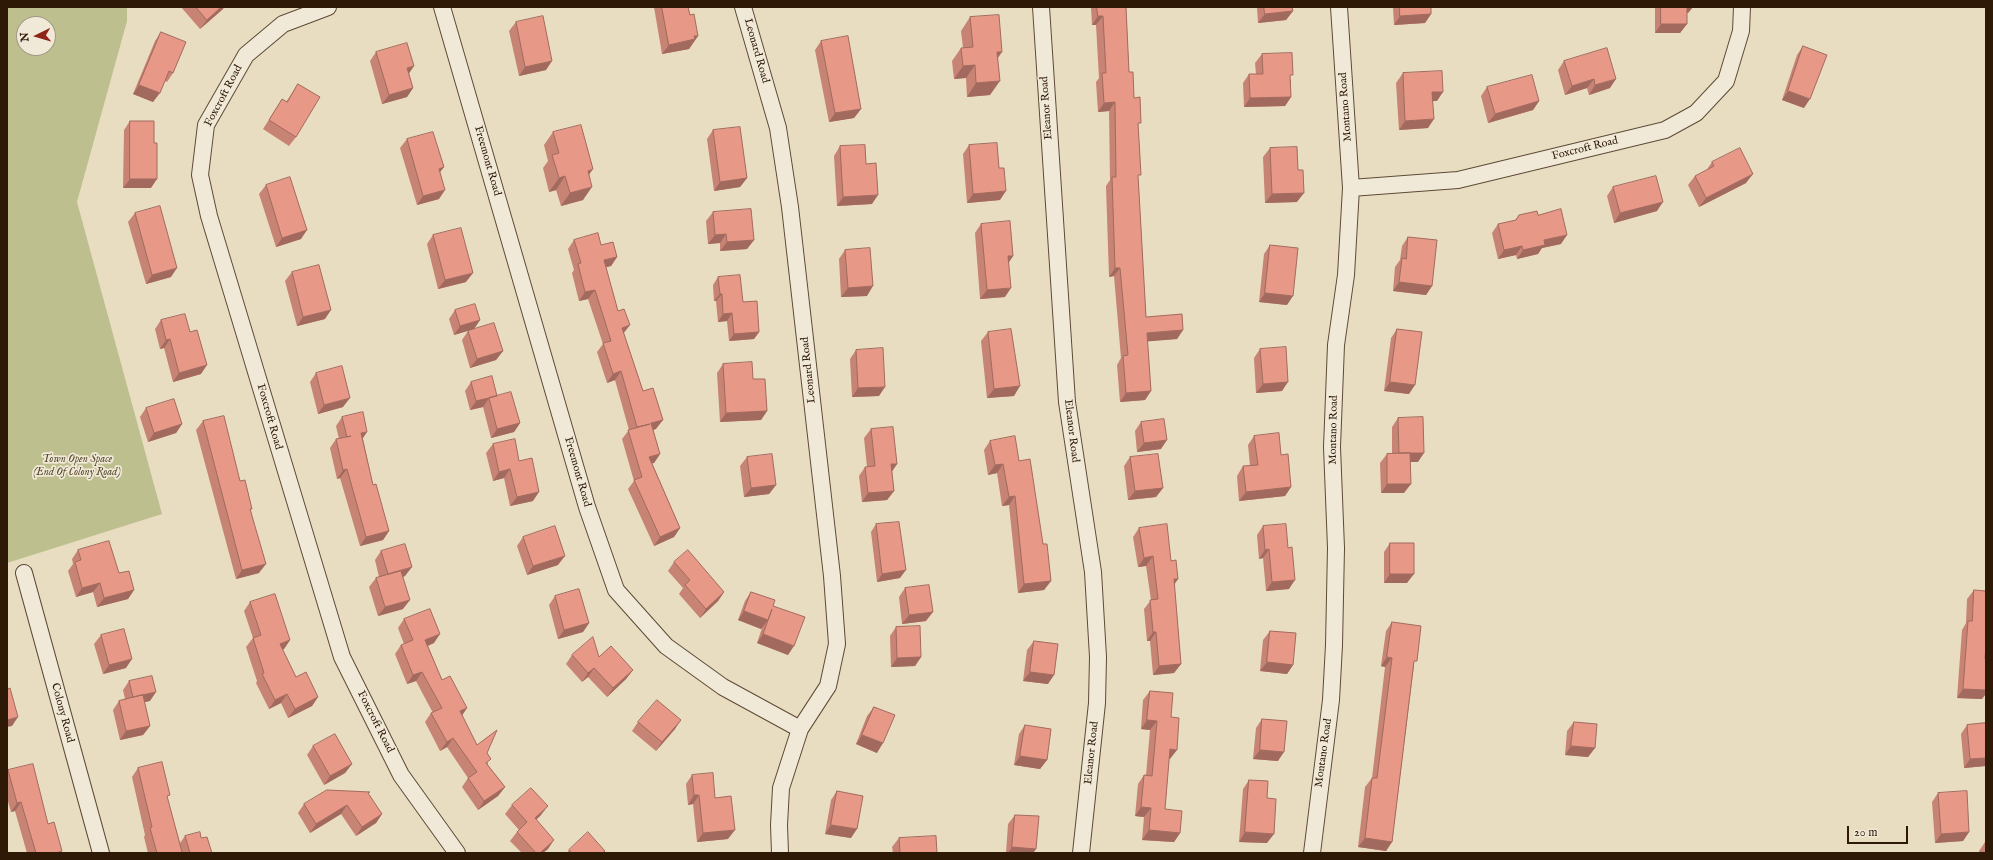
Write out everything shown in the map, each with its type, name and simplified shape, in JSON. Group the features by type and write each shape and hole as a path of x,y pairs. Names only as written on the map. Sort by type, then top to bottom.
{"street":[{"name":"Foxcroft Road","path":"328,7 283,24 246,55 206,125 200,175 209,216 342,657 401,775 457,853"},
{"name":"Freemont Road","path":"442,7 587,507 616,590 666,646 723,687 800,729"},
{"name":"Leonard Road","path":"743,7 778,128 790,207 832,576 837,644 828,686 800,729"},
{"name":"Eleanor Road","path":"1040,7 1067,402 1093,572 1098,657 1097,703 1081,853"},
{"name":"Montano Road","path":"1312,853 1331,700 1336,548 1332,447 1336,345 1346,275 1351,188 1339,7"},
{"name":"Foxcroft Road","path":"1351,188 1458,180 1665,130 1696,114 1726,81 1741,31 1742,7"},
{"name":"Colony Road","path":"24,573 101,853"},
{"path":"780,853 779,825 781,788 800,729"}],"green space":[{"name":"Town Open Space (End Of Colony Road)","path":"7,7 127,7 127,21 77,202 162,514 7,563"}],"building":[{"path":"196,7 221,7 207,20"},
{"path":"662,7 688,7 690,15 694,14 698,36 694,36 695,39 669,45"},
{"path":"1097,7 1126,7 1129,72 1133,72 1134,98 1140,97 1141,123 1138,123 1141,175 1138,175 1146,317 1182,314 1183,330 1147,333 1151,391 1126,393 1123,356 1128,355 1120,268 1115,268 1112,177 1116,177 1115,102 1104,103 1102,73 1106,73 1103,16 1098,16"},
{"path":"1264,7 1292,7 1293,11 1265,14"},
{"path":"1400,7 1431,7 1431,14 1400,16"},
{"path":"1661,7 1687,7 1687,24 1661,24"},
{"path":"999,15 1002,52 997,52 1000,81 976,83 975,65 963,66 961,48 973,47 970,17"},
{"path":"543,16 552,61 525,67 516,22"},
{"path":"161,32 186,42 173,73 169,71 160,93 139,85"},
{"path":"848,36 861,109 835,113 821,41"},
{"path":"407,43 414,66 407,68 413,88 389,95 376,52"},
{"path":"1803,46 1827,55 1810,99 1788,91"},
{"path":"1607,48 1616,79 1595,85 1594,79 1572,86 1564,61"},
{"path":"1292,53 1293,75 1290,75 1291,97 1250,98 1249,74 1263,74 1262,54"},
{"path":"1442,71 1443,92 1432,92 1434,119 1405,121 1403,73"},
{"path":"1532,75 1539,101 1495,114 1487,87"},
{"path":"298,84 320,97 296,137 269,120 282,99 287,102"},
{"path":"130,121 154,121 154,143 157,143 157,179 130,179"},
{"path":"581,125 593,169 588,171 592,187 570,193 565,176 559,178 552,155 559,153 553,132"},
{"path":"740,127 747,178 720,182 713,130"},
{"path":"433,132 444,167 439,169 445,190 423,196 407,139"},
{"path":"997,143 999,168 1004,168 1006,191 973,194 969,145"},
{"path":"865,145 866,164 876,163 878,195 843,197 840,146"},
{"path":"1297,147 1298,170 1303,170 1304,193 1272,194 1270,148"},
{"path":"1740,148 1753,174 1706,198 1695,176 1714,166 1712,162"},
{"path":"1656,176 1663,202 1620,213 1613,187"},
{"path":"290,177 307,230 282,238 266,185"},
{"path":"160,206 177,268 152,275 135,213"},
{"path":"751,209 754,240 727,242 726,234 715,235 713,212"},
{"path":"1561,209 1567,235 1544,240 1545,245 1523,250 1522,246 1504,250 1498,224 1516,220 1519,215 1537,211 1538,215"},
{"path":"1010,221 1013,256 1008,256 1011,288 987,290 981,224"},
{"path":"461,228 473,273 445,280 433,235"},
{"path":"598,233 601,245 613,242 617,257 604,260 618,311 624,309 630,325 622,328 643,391 653,388 663,420 651,423 660,454 649,457 680,528 660,537 634,480 642,477 628,430 650,424 637,427 621,371 613,374 603,343 611,341 595,290 585,292 578,264 581,263 574,240"},
{"path":"1408,237 1437,240 1432,286 1399,282 1402,258 1406,259"},
{"path":"1270,245 1298,248 1293,296 1265,293"},
{"path":"870,248 873,286 848,288 845,250"},
{"path":"319,265 331,310 303,317 292,272"},
{"path":"740,275 743,302 757,301 759,332 734,334 732,313 723,314 722,294 720,294 718,277"},
{"path":"475,304 480,320 460,326 455,310"},
{"path":"185,314 190,332 197,330 207,365 179,373 170,339 166,340 161,320"},
{"path":"494,323 503,351 477,359 468,331"},
{"path":"1011,329 1020,386 994,389 988,332"},
{"path":"1397,329 1422,332 1415,385 1390,382"},
{"path":"1286,347 1288,382 1263,384 1260,349"},
{"path":"883,348 885,387 858,388 856,350"},
{"path":"752,362 753,379 765,379 767,411 726,413 723,364"},
{"path":"342,366 350,398 324,405 316,373"},
{"path":"492,376 497,396 476,401 471,382"},
{"path":"511,392 520,423 497,429 489,398"},
{"path":"174,399 182,424 154,433 146,408"},
{"path":"363,412 367,432 361,433 373,485 376,484 389,531 366,537 347,469 343,470 336,439 347,437 342,417"},
{"path":"224,416 240,481 245,480 252,509 250,509 266,564 242,570 203,421"},
{"path":"1423,417 1424,453 1399,453 1398,418"},
{"path":"1164,419 1167,440 1144,443 1141,422"},
{"path":"893,427 897,464 891,464 894,491 868,493 865,467 875,466 871,429"},
{"path":"1279,433 1281,455 1288,454 1291,487 1246,492 1243,466 1258,465 1254,436"},
{"path":"1015,436 1019,461 1030,459 1043,544 1047,544 1051,581 1024,584 1015,496 1009,497 1003,464 995,465 990,441"},
{"path":"515,439 519,461 532,458 539,492 517,497 510,469 499,472 493,444"},
{"path":"1410,453 1411,484 1387,484 1387,454"},
{"path":"772,454 776,485 751,488 747,457"},
{"path":"1158,454 1163,488 1135,491 1130,457"},
{"path":"899,522 906,570 882,574 876,524"},
{"path":"1167,524 1171,561 1176,560 1178,579 1174,579 1181,664 1159,666 1156,632 1153,632 1150,600 1158,599 1153,556 1144,558 1139,528"},
{"path":"1286,524 1288,548 1292,547 1295,580 1272,582 1269,549 1265,550 1263,526"},
{"path":"555,526 565,556 533,566 523,537"},
{"path":"109,541 119,573 129,571 134,590 104,598 100,583 82,588 75,562 81,560 78,550"},
{"path":"1390,543 1414,543 1414,574 1390,574"},
{"path":"405,544 412,567 388,574 381,551"},
{"path":"688,550 724,592 706,609 685,585 690,580 674,562"},
{"path":"401,571 410,600 385,607 376,578"},
{"path":"929,585 933,612 909,615 905,588"},
{"path":"579,589 589,623 564,630 555,596"},
{"path":"1974,590 1986,591 1986,690 1963,689 1968,621 1972,621"},
{"path":"751,592 775,600 773,606 805,617 794,646 763,634 772,609 768,620 744,611"},
{"path":"275,594 290,640 280,644 296,677 306,672 318,697 295,709 287,694 275,700 262,674 264,673 253,638 261,635 250,602"},
{"path":"430,609 440,634 425,640 442,680 450,676 467,708 460,711 477,745 497,730 487,753 491,759 486,763 505,787 484,801 468,778 477,772 453,738 447,742 431,713 442,708 422,672 413,675 401,645 413,640 404,619"},
{"path":"1392,622 1421,626 1417,661 1414,661 1392,842 1365,838 1372,778 1377,778 1392,658 1387,657"},
{"path":"920,626 921,657 897,658 896,627"},
{"path":"124,629 132,659 109,665 101,635"},
{"path":"1270,631 1296,633 1293,665 1267,662"},
{"path":"593,637 599,657 611,646 633,670 613,688 594,668 588,673 572,655"},
{"path":"1034,641 1058,644 1054,675 1030,672"},
{"path":"152,676 156,692 133,697 129,681"},
{"path":"7,686 8,689 10,688 18,717 7,720"},
{"path":"1150,691 1173,693 1171,717 1179,718 1177,750 1170,749 1165,809 1182,811 1180,833 1149,830 1151,808 1141,807 1144,775 1152,776 1157,721 1147,720"},
{"path":"143,695 150,726 126,731 119,701"},
{"path":"657,700 681,720 662,742 638,722"},
{"path":"874,707 895,715 883,743 862,735"},
{"path":"1262,719 1287,721 1284,752 1260,750"},
{"path":"1574,722 1597,724 1595,748 1571,746"},
{"path":"1986,723 1986,758 1970,759 1967,725"},
{"path":"1025,725 1051,729 1047,760 1020,756"},
{"path":"335,734 352,764 330,776 313,746"},
{"path":"162,762 170,795 167,796 182,852 179,853 157,853 150,828 152,827 138,768"},
{"path":"33,764 48,824 54,822 62,851 56,853 36,853 21,802 17,803 8,770"},
{"path":"713,773 715,798 731,796 735,830 703,833 699,795 694,795 692,775"},
{"path":"1249,780 1268,781 1267,798 1276,799 1274,834 1245,832"},
{"path":"531,788 548,806 535,818 554,840 540,853 536,853 517,832 527,822 512,805"},
{"path":"327,790 370,792 368,793 382,814 362,827 347,805 316,824 304,804"},
{"path":"837,791 863,796 857,829 831,825"},
{"path":"1967,791 1969,832 1941,834 1938,793"},
{"path":"1015,815 1039,816 1036,849 1012,847"},
{"path":"200,832 201,838 207,837 212,853 190,853 185,836"},
{"path":"588,832 605,851 602,853 572,853 569,850"},
{"path":"936,836 937,853 900,853 899,838"}]}
